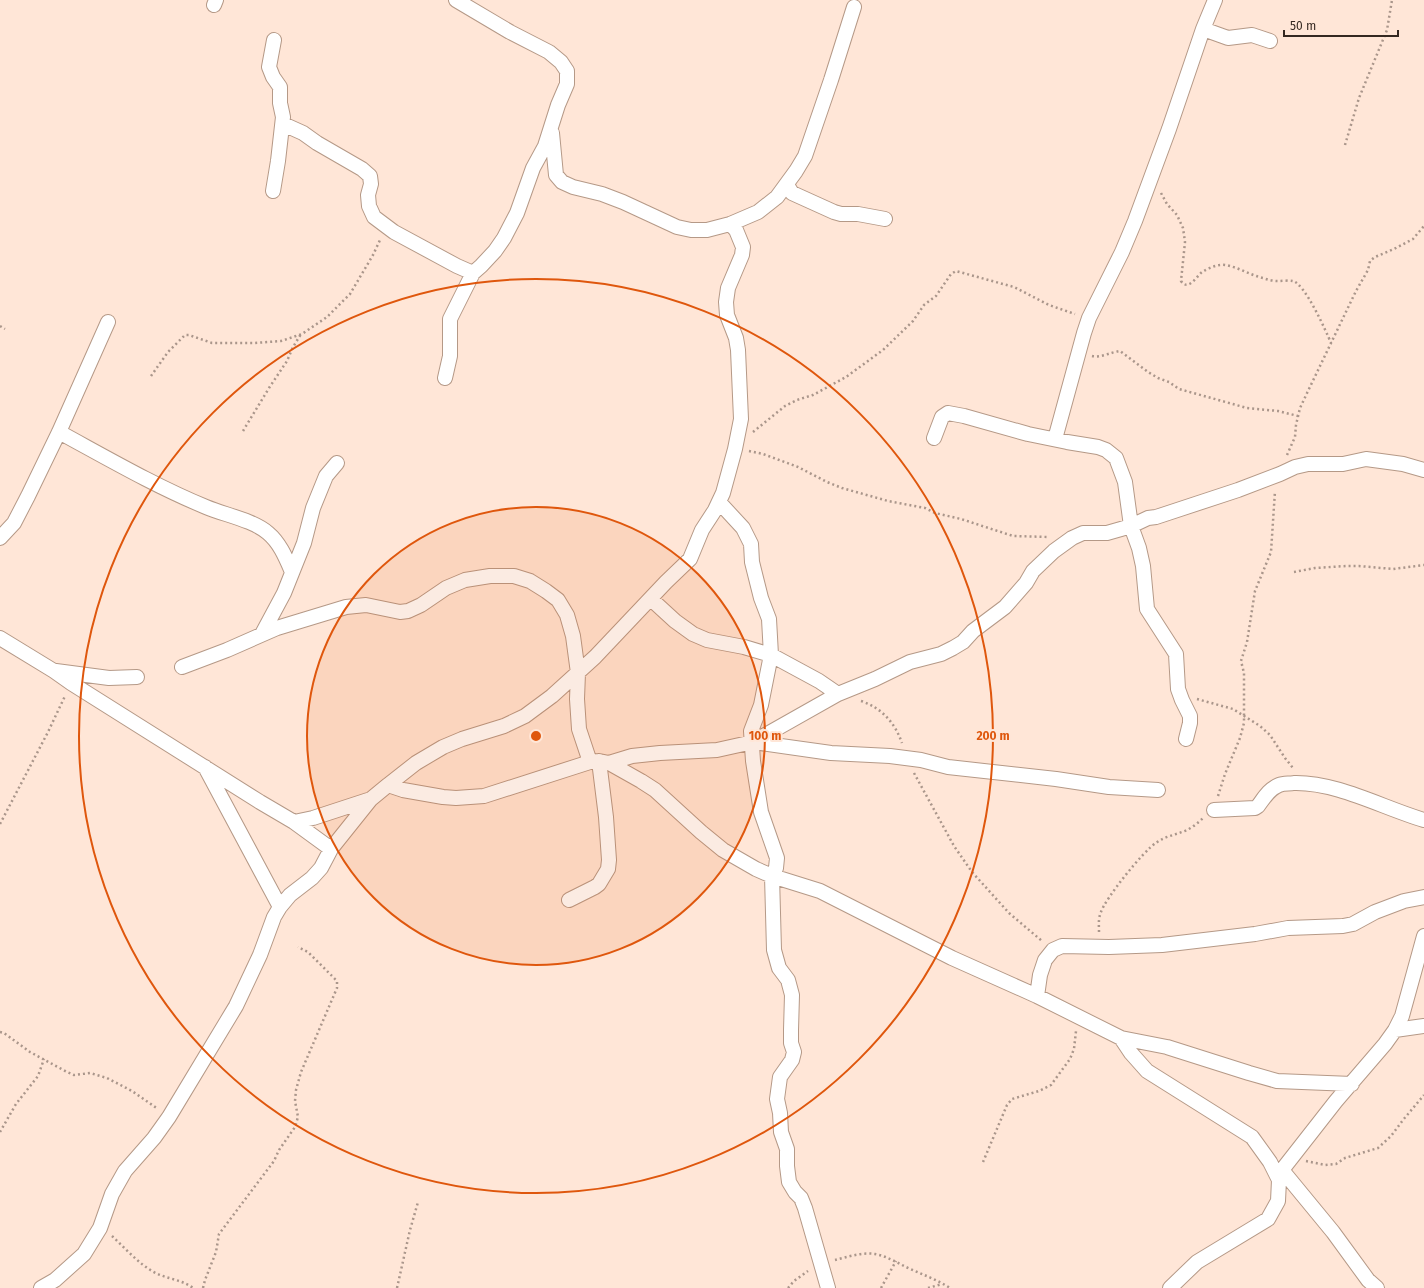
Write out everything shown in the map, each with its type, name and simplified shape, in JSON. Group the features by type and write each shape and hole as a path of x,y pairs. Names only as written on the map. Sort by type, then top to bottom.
{"street":[{"path":"445,378 450,356 450,319 473,273 495,251 504,238 517,212 526,184 545,146 567,84 567,71 561,62 549,52 510,32 456,0"},
{"path":"1056,439 1079,350 1089,318 1122,252 1177,107 1203,29 1215,0"},
{"path":"551,128 556,175 562,182 573,188 590,190 616,199 676,227 691,230 707,230 730,224 758,212 776,197 787,185 804,156 831,80 854,7"},
{"path":"1203,29 1228,38 1252,35 1270,41"},
{"path":"273,191 283,124 280,103 280,87 273,77 269,67 274,40"},
{"path":"283,124 303,133 317,143 362,169 370,176 371,184 368,195 369,206 374,217 386,226 456,266 473,273"},
{"path":"787,185 792,193 834,212 841,214 858,214 885,219"},
{"path":"41,1288 55,1280 84,1254 100,1228 112,1194 125,1171 154,1138 169,1117 236,1006 260,955 274,917 280,907 290,895 312,878 321,868 331,849 371,799 416,763 443,747 462,739 504,726 525,716 552,696 595,657 690,558 702,530 719,502 736,449 741,420 740,362 736,338 727,315 726,302 728,288 742,255 743,247 736,230 730,224"},
{"path":"0,538 14,523 59,432 108,322"},
{"path":"934,438 942,417 948,413 1028,434 1098,447 1106,450 1116,458 1125,482 1132,526 1143,566 1147,609 1176,654 1177,679 1180,694 1190,716 1186,739"},
{"path":"59,432 144,478 206,507 251,524 267,532 277,542 292,572"},
{"path":"388,785 403,790 443,797 456,798 484,796 600,762 660,753 717,750 753,742 838,694 875,679 910,662 941,654 953,648 1005,607 1026,583 1033,571 1054,551 1072,538 1083,533 1107,533 1132,526 1148,518 1204,502 1295,467 1308,464 1343,464 1366,459 1403,464 1424,470"},
{"path":"262,634 284,593 304,543 313,508 326,476 337,463"},
{"path":"719,502 743,528 751,544 752,562 761,598 769,619 771,655 761,705 751,731 753,742 753,761 761,812 778,858 776,868 772,876 774,950 779,968 788,980 792,995 790,1030 794,1052 792,1060 780,1077 777,1099 780,1112 781,1132 787,1149 787,1166 790,1182 795,1192 801,1198 805,1208 828,1288"},
{"path":"182,667 227,650 262,634 346,606 366,605 400,612 408,612 421,606 446,588 465,580 490,576 514,576 530,581 558,600 567,615 573,636 578,673 577,699 579,729 600,762 606,817 609,860 608,869 599,884 569,900"},
{"path":"651,599 675,621 693,634 707,640 744,647 771,655 819,681 838,694"},
{"path":"0,638 294,822 331,849"},
{"path":"54,671 109,678 137,677"},
{"path":"753,742 831,753 908,758 948,767 1056,779 1115,788 1158,790"},
{"path":"600,762 625,771 655,790 723,850 756,869 772,876 820,891 952,958 1037,996 1121,1038 1167,1047 1249,1074 1278,1081 1352,1084"},
{"path":"205,767 280,907"},
{"path":"1214,810 1255,808 1272,788 1276,786 1281,784 1307,783 1364,798 1390,809 1424,820"},
{"path":"294,822 333,812 371,799"},
{"path":"1037,996 1040,975 1046,960 1053,950 1062,946 1071,945 1096,947 1162,945 1255,934 1288,928 1342,926 1353,924 1375,912 1404,901 1424,897"},
{"path":"1170,1288 1197,1262 1268,1219 1278,1201 1280,1175 1336,1101 1386,1044 1395,1030 1402,1016 1424,936"},
{"path":"1395,1030 1424,1026"},
{"path":"1121,1038 1131,1053 1147,1071 1252,1137 1280,1175 1333,1232 1368,1280 1377,1288"}],"path":[{"path":"1345,145 1358,98 1387,30 1392,0"},
{"path":"1150,180 1177,215 1183,228 1185,242 1181,281 1183,284 1190,284 1207,269 1224,265 1262,278 1277,281 1293,281 1299,284 1303,290 1320,319 1331,343"},
{"path":"151,376 168,352 182,336 185,335 212,343 255,343 281,341 302,334 327,318 350,294 373,255 386,226"},
{"path":"1096,947 1099,931 1098,920 1101,910 1110,895 1133,867 1154,843 1166,836 1187,830 1214,810 1225,774 1240,738 1245,716 1244,673 1241,661 1247,642 1255,592 1271,552 1278,474 1295,437 1298,416 1308,391 1373,258 1413,239 1424,226"},
{"path":"753,432 785,406 812,395 846,377 883,350 913,321 924,305 936,296 951,274 956,271 1004,284 1049,305 1089,318"},
{"path":"0,326 5,329"},
{"path":"242,432 268,388 287,361 293,347 302,334"},
{"path":"1079,350 1094,357 1120,351 1148,372 1169,382 1179,389 1247,408 1278,411 1298,416"},
{"path":"736,449 763,454 798,467 842,488 888,501 925,508 935,513 961,519 1000,533 1013,536 1072,538"},
{"path":"1294,572 1315,568 1346,566 1393,569 1424,565"},
{"path":"0,824 48,732 71,683"},
{"path":"838,694 864,701 881,711 890,719 898,731 917,780 954,846 972,872 1009,913 1053,950"},
{"path":"1180,694 1226,707 1245,716 1260,726 1270,735 1285,758 1307,783"},
{"path":"203,1288 216,1252 219,1234 274,1161 279,1150 295,1128 298,1117 295,1101 296,1090 301,1072 337,988 337,981 308,952 298,947"},
{"path":"983,1162 1007,1105 1012,1099 1039,1091 1051,1085 1070,1058 1074,1049 1078,1016"},
{"path":"0,1032 4,1033 30,1052 74,1075 90,1073 120,1084 145,1099 169,1117"},
{"path":"0,1132 16,1104 38,1076 44,1059"},
{"path":"1293,1158 1325,1165 1336,1164 1345,1158 1378,1148 1391,1136 1424,1095"},
{"path":"397,1288 418,1202"},
{"path":"100,1228 133,1257 152,1271 162,1276 188,1284 193,1288"},
{"path":"788,1288 794,1281 814,1266 864,1254 874,1254 896,1261 943,1283 950,1288"},
{"path":"881,1288 896,1261"},
{"path":"928,1288 943,1283"}]}
